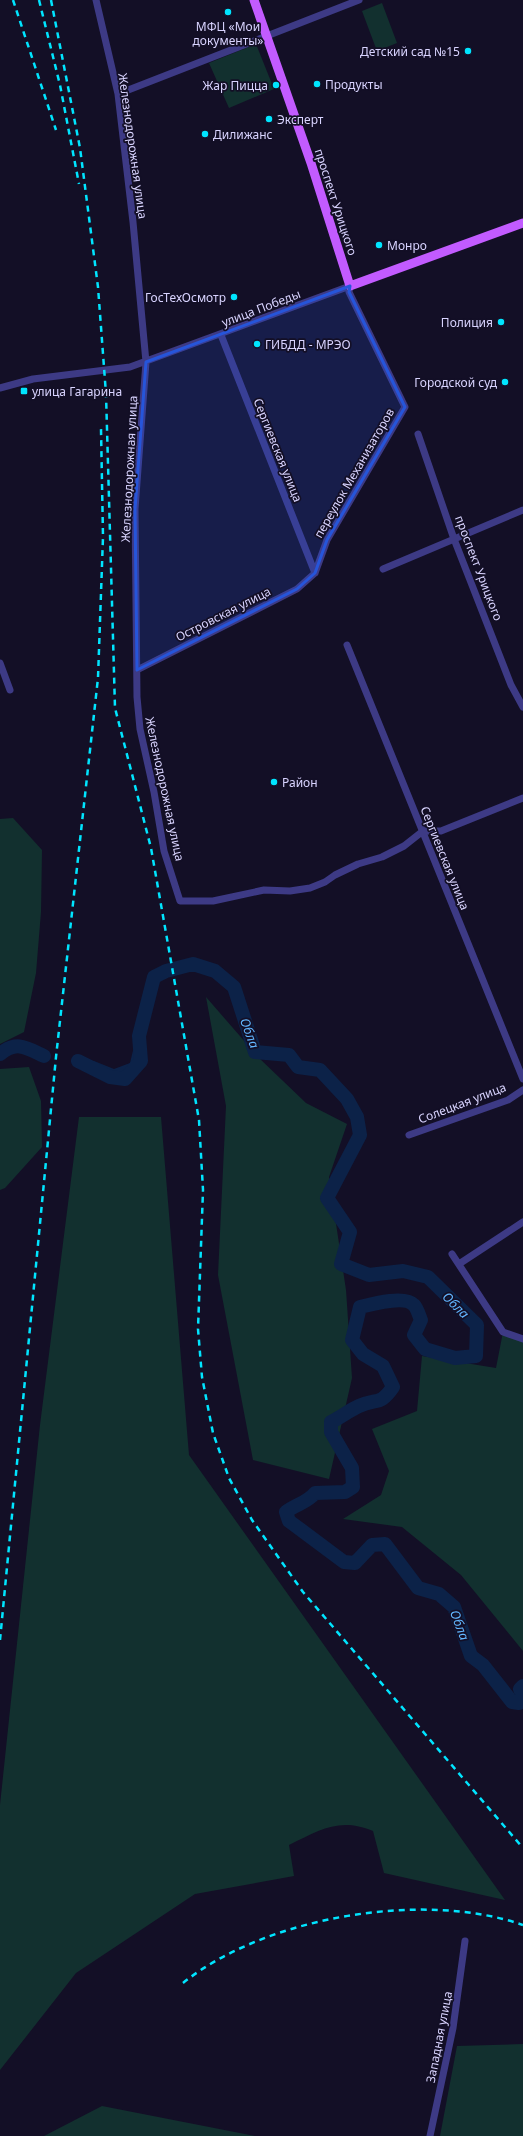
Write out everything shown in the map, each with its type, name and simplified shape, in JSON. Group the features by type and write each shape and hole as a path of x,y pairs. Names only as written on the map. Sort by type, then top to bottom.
{"main road":[{"name":"проспект Урицкого","path":"254,0 311,163 350,286"},
{"name":"улица Победы","path":"350,286 523,223"}],"street":[{"name":"Железнодорожная улица","path":"96,0 118,94 133,222 146,362 135,509 137,697 140,729 154,792 164,851 180,901 213,901 264,890 290,891 310,888 325,882 335,875 358,864 382,857 404,846 423,831"},
{"path":"118,94 359,0"},
{"name":"улица Победы","path":"0,388 33,379 130,367 221,335 350,286"},
{"name":"проспект Урицкого","path":"350,286 351,295 405,407"},
{"name":"Сергиевская улица","path":"221,335 315,573"},
{"name":"переулок Механизаторов","path":"315,573 327,540 405,407"},
{"name":"проспект Урицкого","path":"418,434 454,538 511,685 523,707"},
{"path":"383,569 523,510"},
{"name":"Островская улица","path":"137,670 297,589 315,573"},
{"name":"Сергиевская улица","path":"347,645 523,1079"},
{"path":"0,662 10,690"},
{"path":"423,831 441,831 523,798"},
{"name":"Солецкая улица","path":"409,1135 508,1100 523,1090"},
{"path":"459,1264 523,1222"},
{"path":"452,1254 503,1332 523,1339"},
{"name":"Западная улица","path":"430,2136 453,2028 465,1941"}],"highlighted area":[{"path":"350,286 349,292 405,407 327,540 315,573 297,589 137,670 135,509 146,362"}],"green space":[{"path":"382,3 397,43 377,51 362,11"},
{"path":"256,44 274,89 229,108 209,63"},
{"path":"13,818 42,850 41,912 36,973 24,1032 0,1044 0,819"},
{"path":"206,997 259,1058 306,1103 347,1124 329,1177 346,1290 352,1378 329,1479 253,1460 218,1275 226,1106"},
{"path":"29,1067 41,1101 42,1147 5,1188 0,1190 0,1069"},
{"path":"79,1117 161,1117 189,1455 505,1900 384,1873 373,1831 350,1825 340,1825 320,1830 289,1845 294,1876 195,1894 76,1973 0,2070 0,1805 40,1425"},
{"path":"503,1332 523,1340 523,1651 461,1575 402,1527 343,1519 381,1495 389,1471 372,1429 417,1411 422,1356 496,1368"},
{"path":"523,2044 523,2136 440,2136 457,2046"},
{"path":"102,2106 255,2136 44,2136"}],"water":[{"path":"150,971 154,977 139,1036 141,1061 125,1079 110,1077 78,1061 81,1059 94,1061 114,1069 130,1063 143,1009 143,994"}],"waterway":[{"name":"Обла","path":"78,1061 110,1077 125,1079 141,1061 139,1036 154,977 166,971 193,964 215,971 234,987 255,1052 289,1055 298,1067 320,1070 347,1099 357,1117 360,1135 327,1198 350,1232 341,1264 369,1275 403,1271 428,1277 477,1325 476,1356 455,1358 425,1349 414,1335 421,1320 415,1306 410,1302 396,1300 360,1307 352,1340 363,1354 383,1366 393,1387 385,1397 378,1401 352,1409 331,1422 331,1432 352,1468 353,1487 345,1492 315,1493 286,1512 289,1521 344,1562 355,1563 372,1545 385,1544 418,1588 439,1594 454,1607 471,1656 483,1665 512,1702 519,1703 523,1698"},
{"name":"Обла","path":"0,1054 12,1047 17,1046 27,1048 44,1056"},
{"name":"Обла","path":"523,1686 520,1689 523,1695"}],"railway":[{"path":"13,0 56,130"},
{"path":"39,0 60,85 79,184"},
{"path":"51,0 80,148 98,287 106,394 115,708 151,848 199,1120 203,1190 198,1329 202,1377 213,1433 229,1478 252,1520 303,1592 523,1848"},
{"path":"0,1640 56,1057 98,678 103,537 101,429"},
{"path":"183,1983 217,1960 257,1941 300,1926 346,1916 393,1911 439,1910 483,1915 523,1925"}],"place":[{"name":"МФЦ «Мои документы»","path":"228,12"},
{"name":"Детский сад №15","path":"468,51"},
{"name":"Продукты","path":"317,84"},
{"name":"Жар Пицца","path":"276,85"},
{"name":"Эксперт","path":"269,119"},
{"name":"Дилижанс","path":"205,134"},
{"name":"Монро","path":"379,245"},
{"name":"ГосТехОсмотр","path":"234,297"},
{"name":"Полиция","path":"501,322"},
{"name":"ГИБДД - МРЭО","path":"257,344"},
{"name":"Городской суд","path":"505,382"},
{"name":"улица Гагарина","path":"24,391"},
{"name":"Район","path":"274,782"}]}
